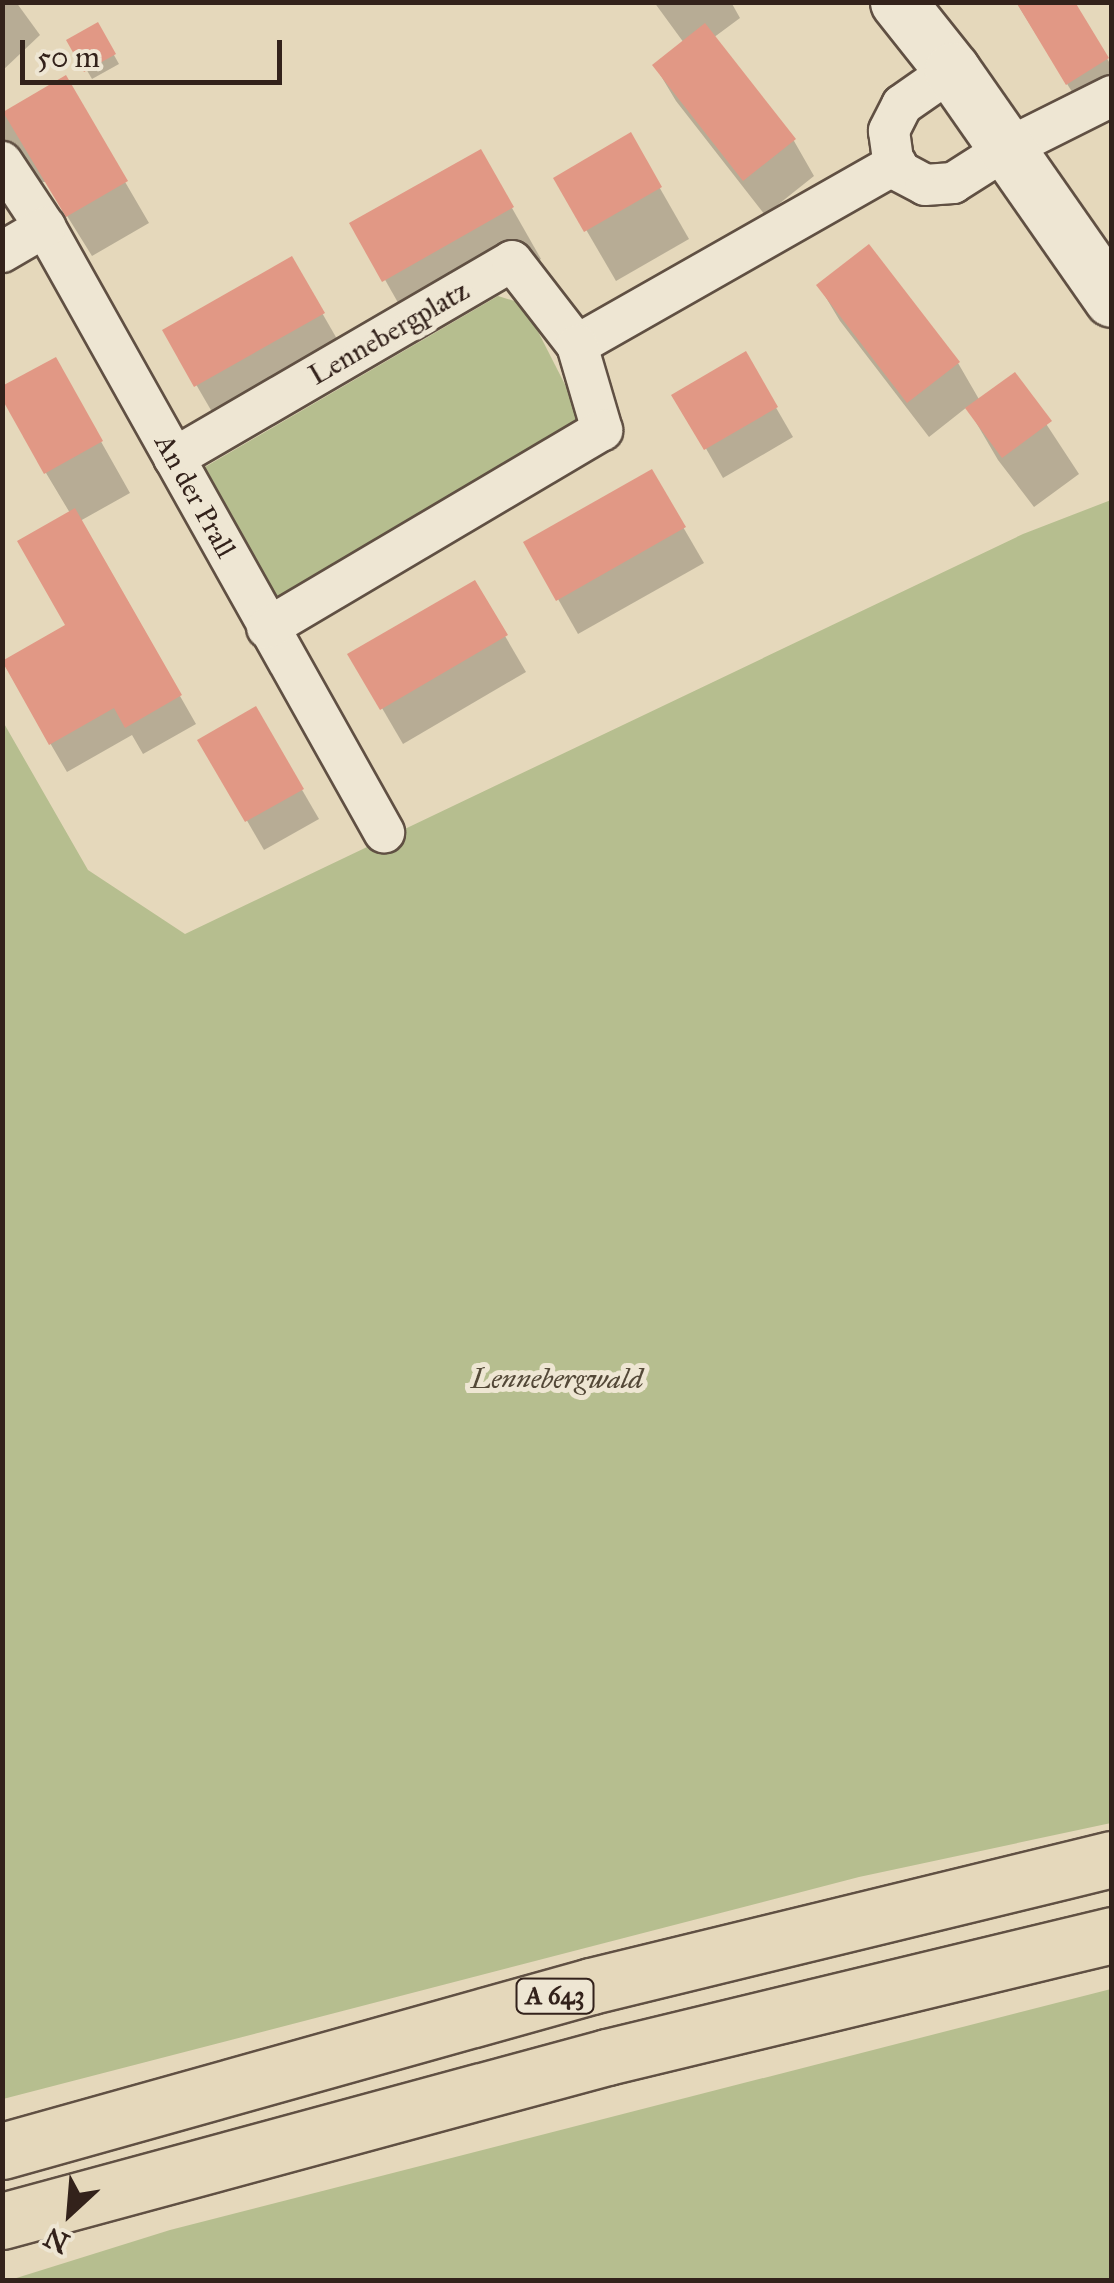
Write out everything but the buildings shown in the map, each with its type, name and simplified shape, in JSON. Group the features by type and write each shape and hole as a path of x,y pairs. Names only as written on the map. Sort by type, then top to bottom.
{"highway":[{"name":"A 643","path":"2,2151 591,1986 1112,1860"},
{"path":"2,2221 607,2057 1112,1935"}],"main road":[{"path":"898,2 952,70 1112,299"}],"street":[{"path":"952,70 902,104 894,116 888,146 896,164 912,180 940,186 953,184 1008,148 1112,96"},
{"name":"An der Prall","path":"2,162 46,227 384,832"},
{"path":"577,344 896,164"},
{"path":"2,252 46,227"},
{"name":"Lennebergplatz","path":"174,458 512,261 577,344 602,430 268,628"}],"green space":[{"path":"498,296 524,304 582,418 580,426 282,599 275,595 205,467"},
{"name":"Lennebergwald","path":"1111,500 1111,1823 859,1877 3,2099 2,720 88,870 185,934 1023,534"},
{"path":"1111,1989 1111,2280 10,2280 170,2230"}]}
